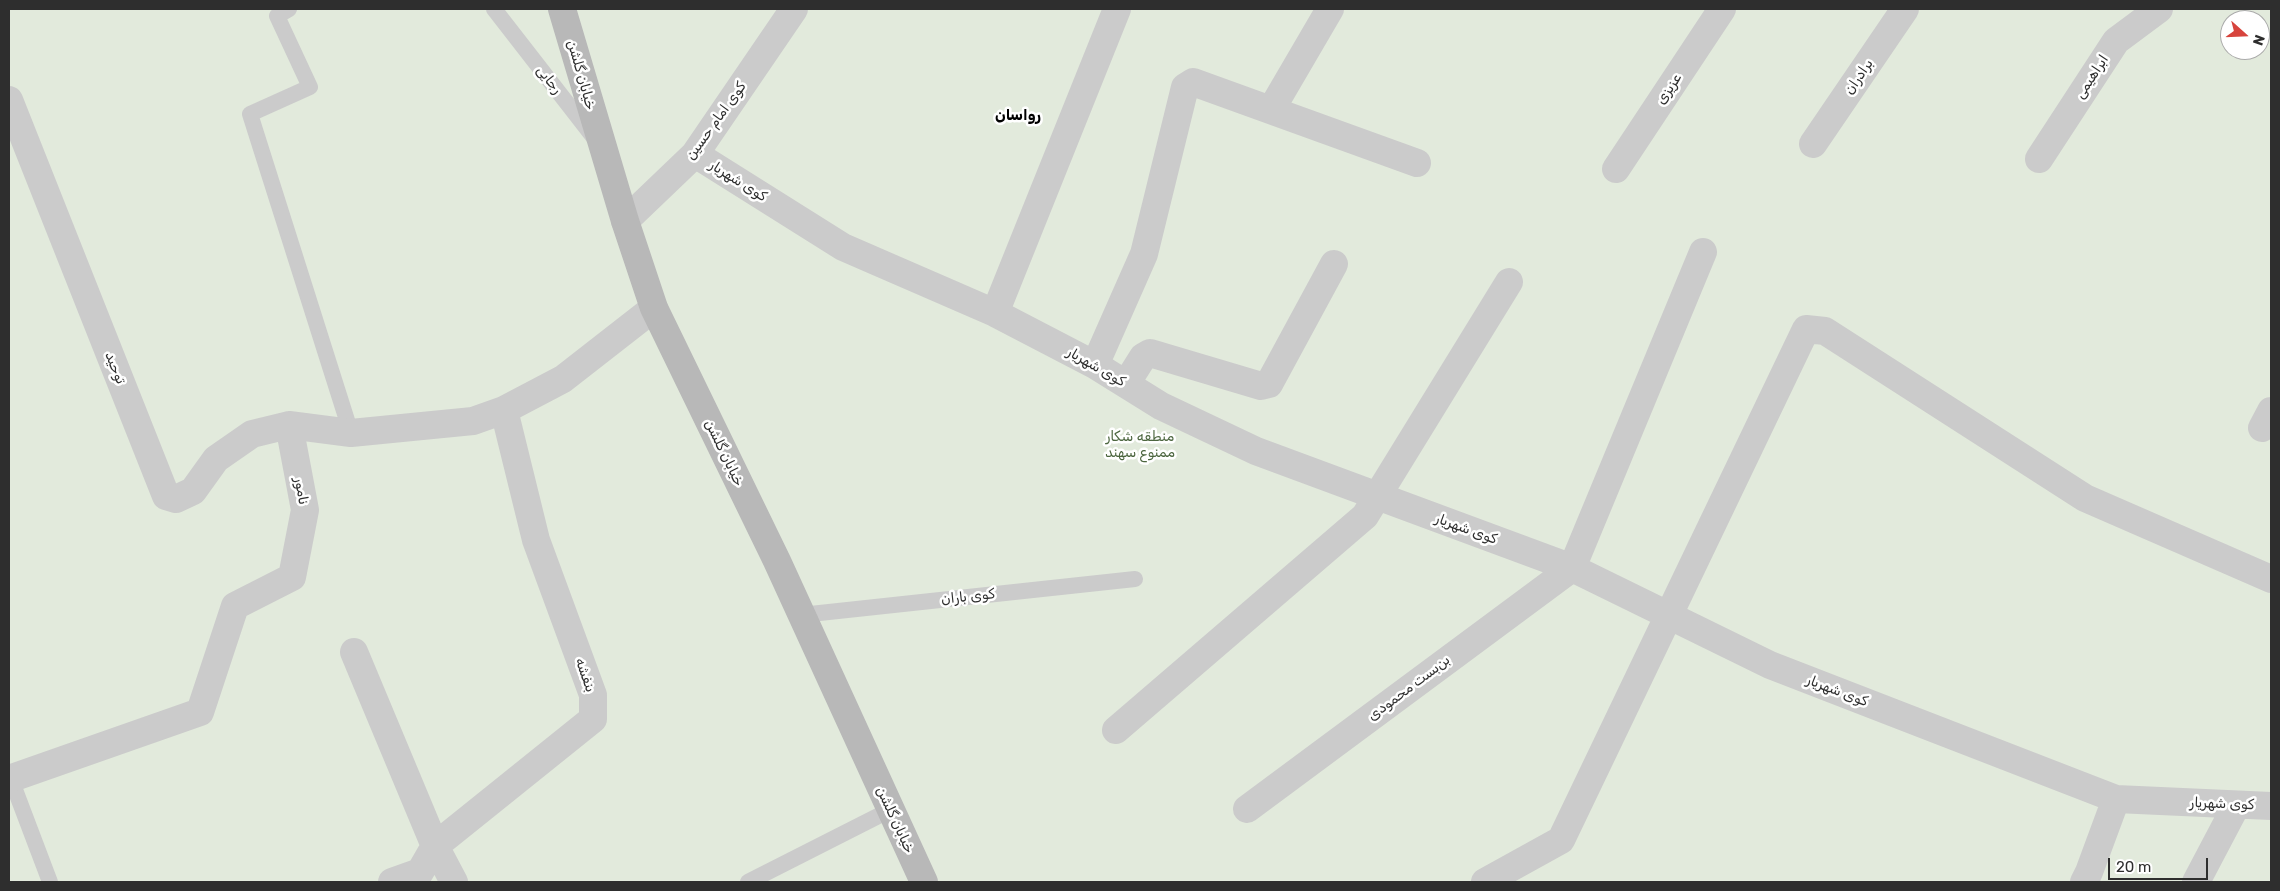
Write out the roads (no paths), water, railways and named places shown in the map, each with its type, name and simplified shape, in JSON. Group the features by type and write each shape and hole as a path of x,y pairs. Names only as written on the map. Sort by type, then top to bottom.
{"street":[{"name":"خیابان گلشن","path":"562,9 625,221 654,308 777,561 924,882"},
{"name":"کوی امام حسین","path":"625,221 695,154 794,9"},
{"path":"995,313 1116,9"},
{"path":"1271,110 1330,9"},
{"name":"عزیزی","path":"1616,169 1722,9"},
{"name":"برادران","path":"1812,144 1905,9"},
{"name":"ابراهیمی","path":"2039,159 2116,41 2160,9"},
{"path":"1095,365 1144,254 1185,87 1193,82 1417,163"},
{"name":"توحید","path":"9,100 166,496 176,499 193,491 216,459 252,434 289,426"},
{"name":"کوی شهریار","path":"695,154 843,247 995,313 1095,365 1161,406 1256,451 1572,568 1770,665 2116,799 2236,806 2271,806"},
{"path":"1572,568 1703,252"},
{"path":"1126,384 1143,357 1150,353 1261,386 1269,384 1334,264"},
{"path":"1116,730 1365,516 1509,282"},
{"path":"289,426 351,433 473,421 504,410 564,379 654,308"},
{"path":"1485,882 1561,840 1806,329 1826,331 2085,498 2271,579"},
{"name":"بنفشه","path":"392,882 420,872 435,846 593,719 593,695 536,540 504,410"},
{"name":"نامور","path":"10,779 200,712 235,606 292,577 305,510 289,426"},
{"name":"بن‌بست محمودی","path":"1247,809 1572,568"},
{"path":"354,652 435,846 454,882"},
{"path":"2084,882 2116,799"},
{"path":"2196,882 2236,806"}],"lane":[{"path":"289,9 277,16 310,87 250,114 351,433"},
{"name":"رجایی","path":"494,9 604,151"},
{"name":"کوی باران","path":"801,615 1135,580"},
{"path":"10,779 50,882"},
{"path":"748,882 890,810"}],"district":[{"name":"رواسان","path":"1018,116"}],"park label":[{"name":"منطقه شکار ممنوع سهند","path":"1140,446"}]}
